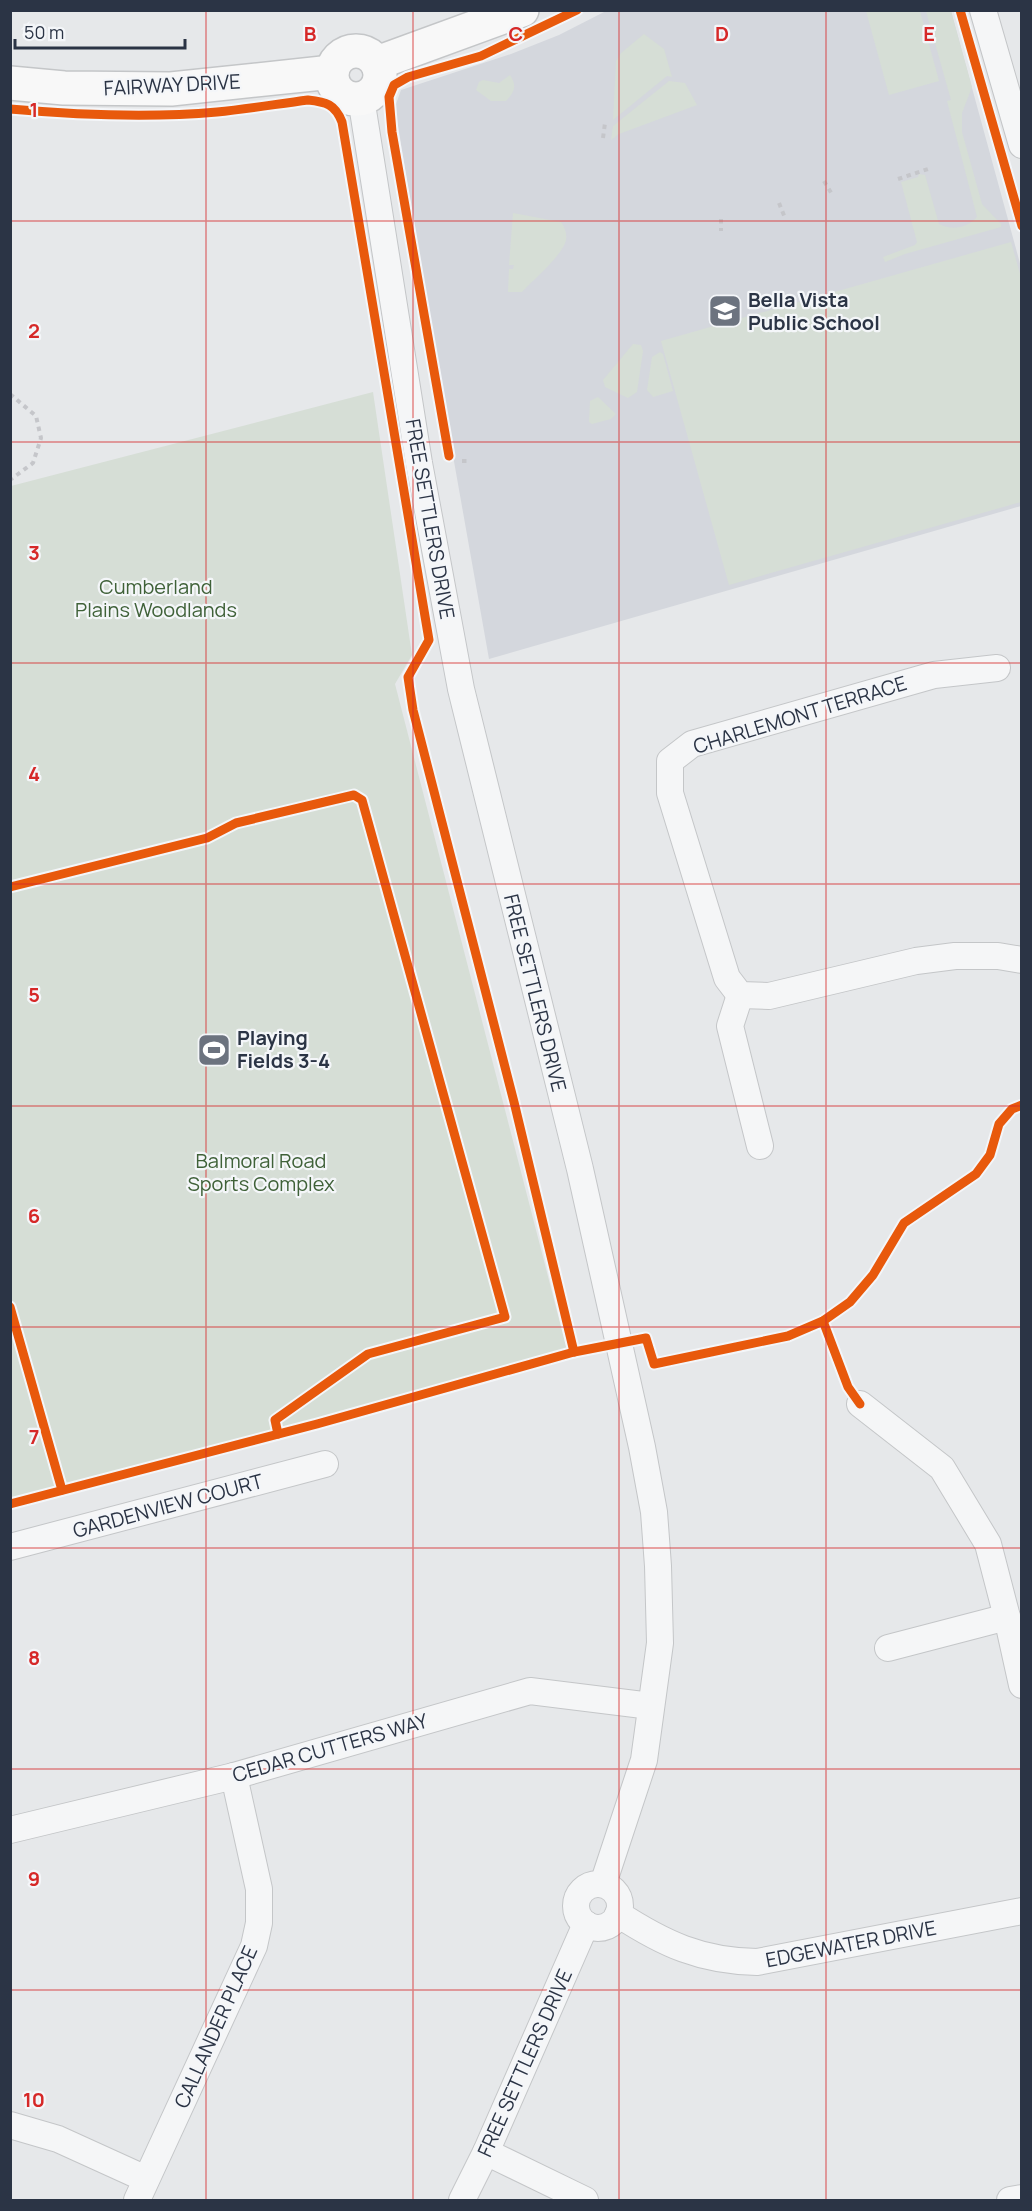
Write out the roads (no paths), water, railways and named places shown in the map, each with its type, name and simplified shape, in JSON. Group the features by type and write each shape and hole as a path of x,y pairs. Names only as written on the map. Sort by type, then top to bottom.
{"street":[{"path":"377,63 522,10"},
{"path":"983,10 1022,145"},
{"path":"351,51 366,53 377,63 380,71 377,87 372,93 361,98 349,98 342,94 336,87 333,72 339,59 351,51"},
{"name":"FAIRWAY DRIVE","path":"10,83 64,88 171,89 333,72"},
{"name":"FREE SETTLERS DRIVE","path":"361,98 419,463 461,689 580,1169 652,1502 658,1566 660,1643 644,1760 603,1884"},
{"name":"CHARLEMONT TERRACE","path":"740,995 727,978 669,793 670,761 692,744 934,675 997,668"},
{"path":"760,1146 730,1026 740,995 769,996 916,961 955,956 998,956 1022,960"},
{"path":"861,1404 942,1468 988,1544 1022,1685"},
{"name":"GARDENVIEW COURT","path":"10,1547 325,1464"},
{"path":"888,1648 1007,1617"},
{"name":"CEDAR CUTTERS WAY","path":"10,1830 234,1776 530,1691 651,1706"},
{"name":"CALLANDER PLACE","path":"141,2190 247,1966 254,1946 259,1923 259,1889 234,1776"},
{"path":"592,1884 603,1884 613,1889 619,1902 618,1914 613,1922 600,1928 586,1924 577,1914 577,1899 585,1887 592,1884"},
{"name":"EDGEWATER DRIVE","path":"618,1914 642,1930 692,1953 715,1959 757,1962 1022,1911"},
{"name":"FREE SETTLERS DRIVE","path":"462,2200 486,2152 586,1924"},
{"path":"10,2125 58,2139 141,2190"},
{"path":"486,2152 585,2200"},
{"path":"1010,2200 1022,2198"}],"place":[{"name":"Bella Vista Public School","path":"725,311"},
{"name":"Playing Fields 3-4","path":"214,1050"}],"park label":[{"name":"Cumberland Plains Woodlands","path":"156,598"},
{"name":"Balmoral Road Sports Complex","path":"261,1172"}]}
